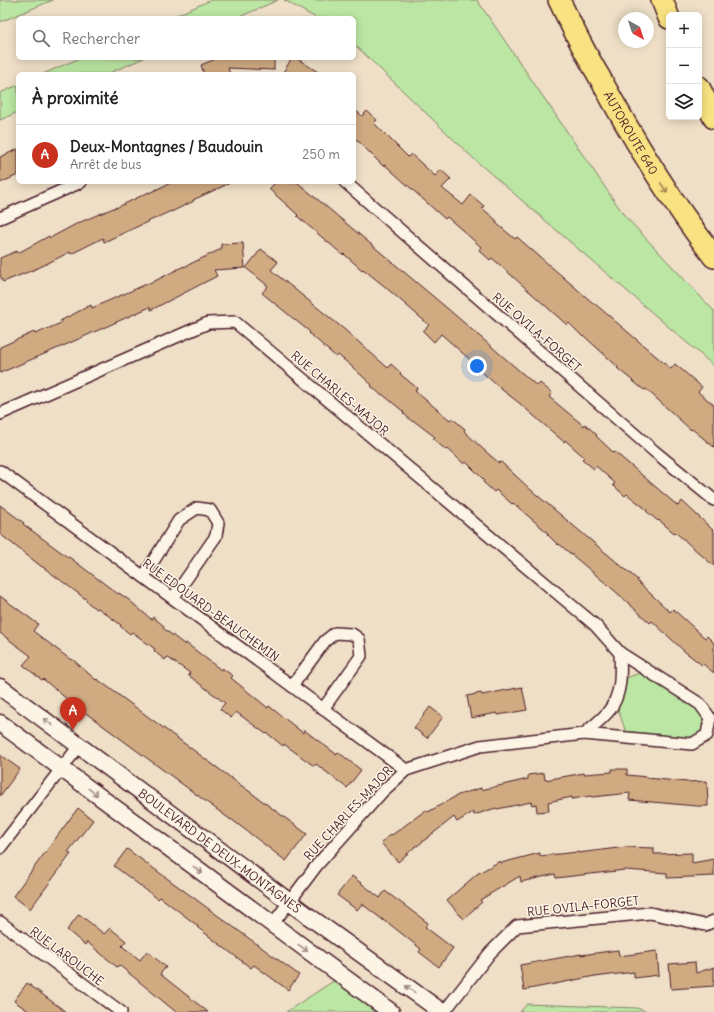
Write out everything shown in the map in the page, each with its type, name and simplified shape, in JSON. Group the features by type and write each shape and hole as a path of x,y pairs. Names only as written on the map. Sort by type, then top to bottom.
{"highway":[{"path":"552,0 588,58"},
{"name":"AUTOROUTE 640","path":"559,0 588,58 620,116 655,174 714,258"},
{"path":"662,0 667,12"},
{"path":"702,93 714,118"}],"street":[{"path":"0,218 76,184"},
{"name":"RUE OVILA-FORGET","path":"347,184 654,451 714,500"},
{"name":"RUE CHARLES-MAJOR","path":"0,414 208,323 235,322 595,625 620,653 700,704 710,718 707,735 692,744 584,734 480,746 406,770 382,792 317,865 272,925"},
{"name":"RUE EDOUARD-BEAUCHEMIN","path":"0,471 406,770"},
{"path":"144,576 179,520 197,508 210,510 218,523 216,536 173,598"},
{"path":"292,686 325,641 335,633 352,634 359,639 361,656 323,709"},
{"path":"584,734 608,712 615,701 621,680 620,653"},
{"name":"BOULEVARD DE DEUX-MONTAGNES","path":"0,687 289,901 443,1012"},
{"path":"0,723 391,1012"},
{"path":"0,848 79,746"},
{"name":"RUE OVILA-FORGET","path":"443,1012 490,953 516,926 650,912 705,925 714,921"},
{"name":"RUE LAROUCHE","path":"0,922 120,1012"}],"green space":[{"path":"0,0 53,0 0,22"},
{"path":"211,0 278,0 242,16 175,16"},
{"path":"284,0 477,0 624,215 714,311 714,366 475,160 356,46 356,16 312,16"},
{"path":"75,60 139,60 112,72 48,72"},
{"path":"16,86 16,113 0,120 0,93"},
{"path":"647,670 710,718 707,735 692,744 628,738 615,701 621,680"},
{"path":"335,980 375,1012 286,1012"},
{"path":"527,1004 637,1008 647,1012 520,1012"}],"building":[{"path":"213,60 274,60 274,70 228,68 229,72 203,72 201,65"},
{"path":"291,60 299,60 318,72 283,72"},
{"path":"356,111 362,116 367,111 377,120 374,123 408,157 411,154 435,176 441,170 451,179 442,188 463,205 471,195 484,206 482,208 497,221 496,223 515,239 517,237 671,369 675,364 702,387 698,392 714,405 714,447 692,429 691,430 646,389 644,390 617,368 618,367 569,323 567,325 492,258 490,260 479,250 481,247 447,217 445,219 385,165 383,166 356,139"},
{"path":"16,150 16,176 0,183 0,157"},
{"path":"168,184 228,184 171,212 104,242 103,238 71,254 70,252 38,268 3,282 0,275 0,258 17,251 18,253 49,236 50,238 78,223"},
{"path":"274,184 299,184 537,386 540,383 552,393 549,397 584,426 585,424 614,453 615,452 678,506 682,501 714,531 714,566 675,532 674,533 659,520 658,521 627,494 625,496 613,485 615,483 596,466 594,469 582,459 584,457 565,440 564,442 501,389 441,334 434,342 423,331 429,325 383,285 363,269 362,270 344,254 343,255 297,216 298,215 269,189"},
{"path":"243,243 245,268 214,270 217,276 151,310 150,307 0,373 0,347 34,332 35,334 61,323 60,321 91,305 92,308 149,284 221,249 221,244"},
{"path":"261,249 278,262 271,270 345,330 388,368 391,364 401,373 400,374 417,388 415,391 450,420 452,418 465,429 464,431 484,450 499,463 501,462 531,490 638,580 637,581 670,612 673,609 705,638 707,636 714,643 714,673 684,651 652,621 650,623 615,591 559,544 558,545 547,534 548,533 513,503 512,504 496,490 494,492 483,482 484,480 466,462 464,464 448,449 446,450 433,439 435,437 414,421 413,422 403,413 404,412 371,386 372,385 349,364 338,355 336,357 309,333 310,332 262,293 268,286 246,268"},
{"path":"0,505 69,558 118,594 119,593 129,600 152,620 153,617 164,626 163,628 185,645 186,643 221,670 222,668 233,676 231,678 268,708 269,706 303,733 304,730 336,754 338,752 361,770 347,788 316,764 314,766 284,744 283,746 236,712 231,718 220,709 225,703 188,675 190,673 167,657 165,660 154,651 155,649 132,632 130,634 120,626 121,625 98,608 96,609 86,601 87,600 0,534"},
{"path":"0,596 38,624 33,631 71,660 72,659 96,680 97,679 307,834 286,861 23,665 31,656 0,633"},
{"path":"522,687 527,710 498,715 497,713 471,718 467,696 481,693 482,695"},
{"path":"430,707 443,717 427,738 414,728"},
{"path":"0,755 20,769 0,796"},
{"path":"612,769 627,769 627,775 647,778 687,782 707,781 708,806 629,800 630,793 572,799 572,797 548,802 549,811 537,812 536,804 532,805 531,802 496,808 474,815 473,812 457,822 454,817 417,845 398,862 381,843 391,834 392,835 426,810 428,812 458,795 481,788 481,790 528,779 528,775 544,773 545,780 584,773 612,772"},
{"path":"78,808 93,820 68,852 71,854 30,909 13,896"},
{"path":"626,847 654,848 654,854 692,853 692,863 714,859 714,876 667,878 667,873 625,870 556,878 555,874 521,882 520,876 480,900 482,902 463,919 447,900 477,874 500,861 501,863 540,853 540,856"},
{"path":"127,849 299,975 288,990 254,965 251,968 160,897 158,899 114,866"},
{"path":"352,876 380,898 385,891 428,923 425,927 453,948 439,967 419,952 421,949 362,904 357,910 337,895"},
{"path":"79,914 104,934 110,928 126,941 122,946 140,960 147,951 166,967 160,974 208,1012 176,1012 119,965 117,967 87,942 85,945 67,930"},
{"path":"618,950 619,956 657,951 659,975 634,978 634,972 595,976 524,990 520,965 581,954"},
{"path":"695,962 696,973 714,967 714,986 671,989 669,964"},
{"path":"27,983 66,1012 30,1012 14,1001"}],"place":[{"name":"Deux-Montagnes / Baudouin","path":"73,730"}]}
